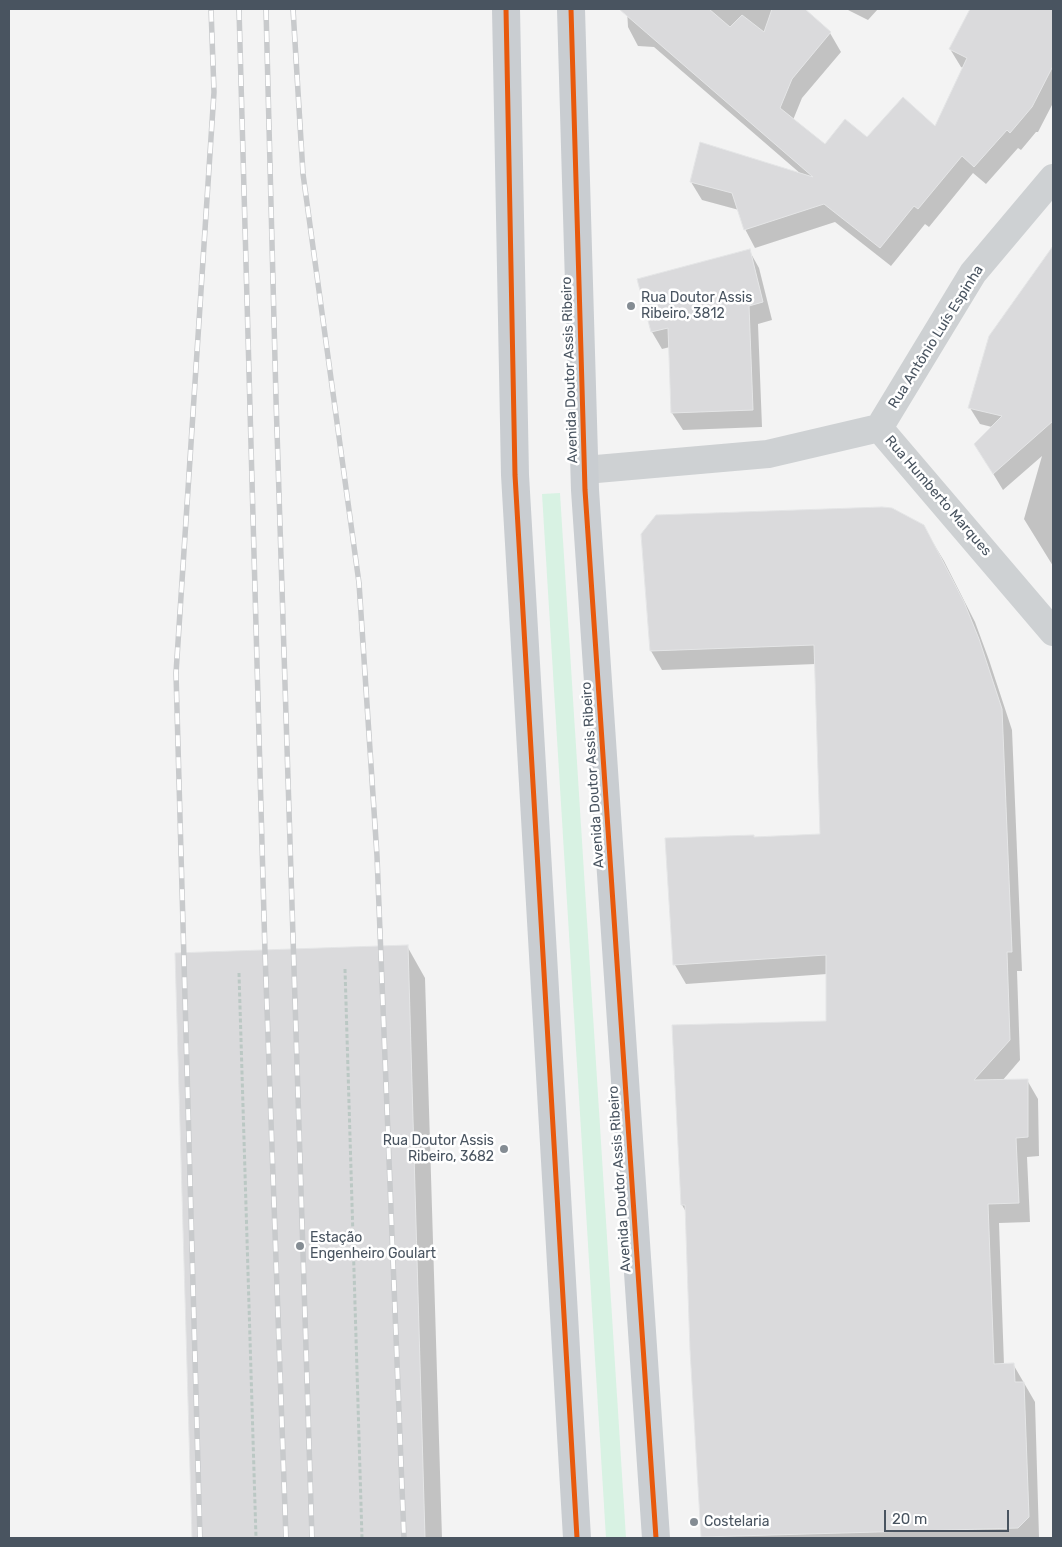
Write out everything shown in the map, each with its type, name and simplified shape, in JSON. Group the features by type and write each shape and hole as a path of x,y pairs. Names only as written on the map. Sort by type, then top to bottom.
{"main road":[{"path":"506,9 514,475 577,1538"},
{"name":"Avenida Doutor Assis Ribeiro","path":"571,9 585,470 656,1538"}],"street":[{"name":"Rua Antônio Luís Espinha","path":"879,428 973,273 1053,178"},
{"name":"Rua Humberto Marques","path":"585,470 768,454 879,428 1053,632"}],"path":[{"path":"345,970 362,1538"},
{"path":"239,973 256,1538"}],"green space":[{"path":"560,493 626,1538 606,1538 542,494"}],"building":[{"path":"619,9 709,9 730,27 742,15 764,32 772,9 805,9 831,32 792,79 780,108 825,144 845,119 867,137 903,97 935,126 967,58 949,49 970,9 1053,9 1053,66 1032,107 1010,133 1007,130 974,167 962,156 918,209 914,206 880,248 824,204 744,230 732,193 690,182 700,142 813,177"},
{"path":"1053,246 1053,421 993,474 974,444 1002,416 968,408 989,336"},
{"path":"750,249 763,302 749,306 753,410 671,413 668,328 651,332 637,279"},
{"path":"892,508 924,525 964,602 979,639 1002,709 1012,952 1007,952 1010,1040 974,1080 1028,1079 1028,1137 1016,1138 1019,1203 988,1204 994,1364 1014,1363 1015,1382 1024,1382 1029,1517 1018,1528 701,1537 690,1350 685,1205 681,1205 672,1025 826,1021 826,955 673,965 665,838 820,834 814,645 650,651 641,534 656,515"},
{"name":"Estação Engenheiro Goulart","path":"408,945 425,1538 192,1538 175,953"}],"railway":[{"path":"200,1538 176,673 214,92 211,9"},
{"path":"239,9 265,953 286,1538"},
{"path":"266,9 276,399 312,1538"},
{"path":"293,9 303,174 359,583 377,856 404,1538"}],"cycle path":[{"path":"506,9 515,475 577,1538"},
{"path":"571,9 585,490 656,1538"}],"place":[{"name":"Rua Doutor Assis Ribeiro, 3812","path":"631,306"},
{"name":"Rua Doutor Assis Ribeiro, 3682","path":"504,1149"},
{"name":"Estação Engenheiro Goulart","path":"300,1246"},
{"name":"Costelaria","path":"694,1522"}]}
